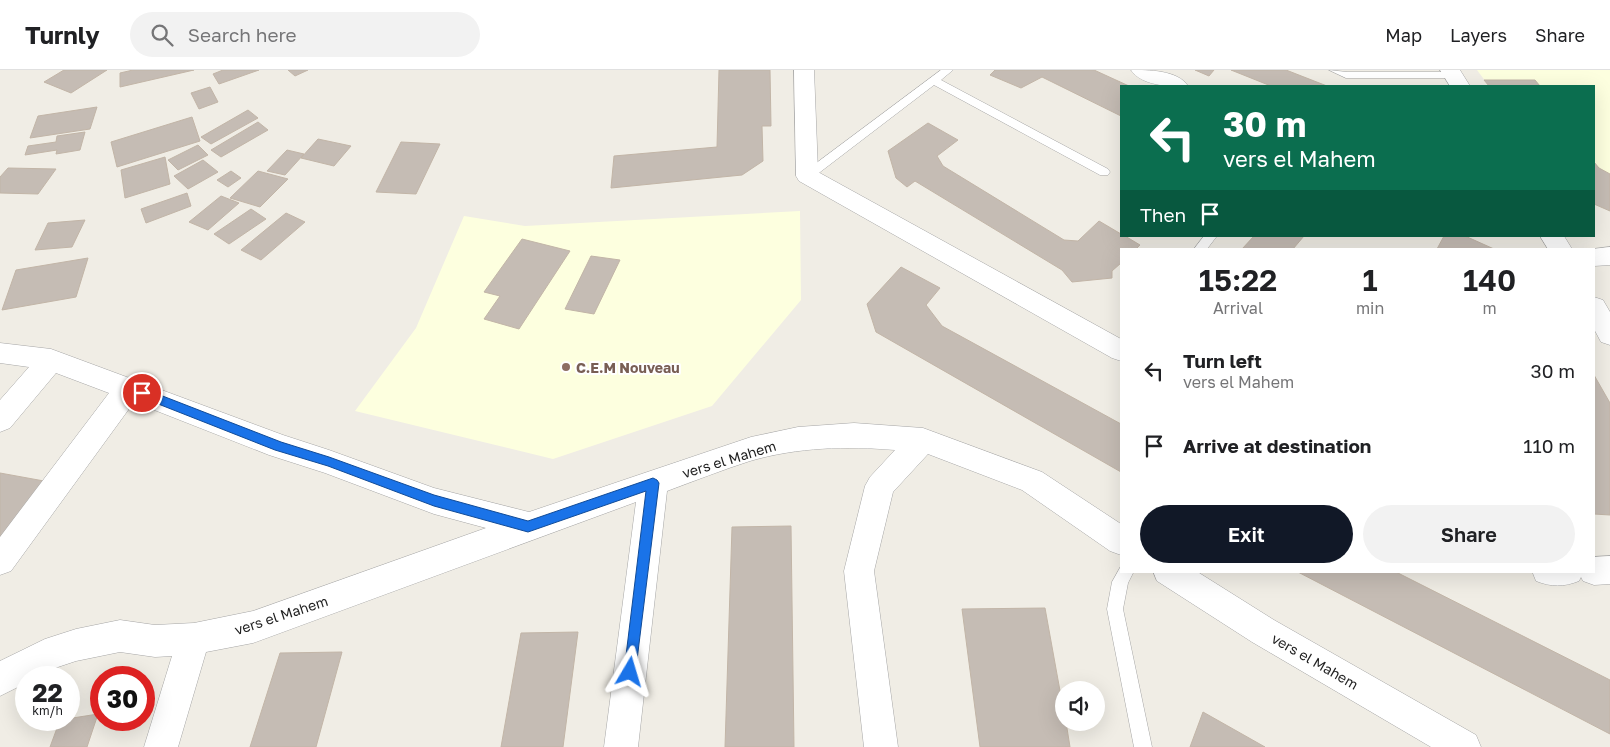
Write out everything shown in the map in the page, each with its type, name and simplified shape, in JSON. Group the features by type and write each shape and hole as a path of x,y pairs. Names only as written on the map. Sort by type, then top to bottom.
{"street":[{"path":"804,70 807,176 1120,350"},
{"path":"1141,70 1176,85"},
{"path":"1553,237 1559,248"},
{"path":"1595,257 1610,256"},
{"path":"1595,309 1610,335"},
{"path":"0,353 51,360 279,446 329,462 434,501 528,526"},
{"path":"0,420 51,360"},
{"path":"0,561 128,389"},
{"name":"vers el Mahem","path":"0,679 45,655 76,645 120,636 155,641 194,639 253,627 528,526 751,449 798,439 854,435 923,440 1032,481 1120,540"},
{"path":"881,747 859,571 880,486 923,440"},
{"path":"621,747 653,483"},
{"path":"1595,571 1610,570"},
{"name":"vers el Mahem","path":"1171,573 1263,631 1464,747"},
{"path":"161,747 194,639"}],"lane":[{"path":"807,176 948,70"},
{"path":"1334,70 1369,85"},
{"path":"1346,75 1455,77"},
{"path":"934,81 1104,172"},
{"path":"1201,248 1210,237"},
{"path":"1125,573 1120,582 1115,609 1143,747"}],"shaded area":[{"path":"1477,70 1610,70 1610,211 1595,204 1595,85 1488,85"},
{"name":"C.E.M Nouveau","path":"800,211 801,300 712,406 553,459 355,411 416,328 464,216 525,226"}],"building":[{"path":"64,70 107,70 71,93 44,82"},
{"path":"133,70 194,70 120,87 120,73"},
{"path":"223,70 259,70 219,84 213,74"},
{"path":"288,70 308,70 295,76"},
{"path":"719,70 770,70 771,126 762,126 763,161 742,175 611,188 614,156 717,147"},
{"path":"995,70 1094,70 1127,85 1120,85 1120,116 1042,77 1021,88 990,75"},
{"path":"1195,70 1214,70 1209,76"},
{"path":"1231,70 1286,70 1324,85 1268,85"},
{"path":"1484,80 1535,80 1539,85 1488,85"},
{"path":"210,87 218,102 199,109 191,93"},
{"path":"97,107 90,129 30,138 38,116"},
{"path":"248,110 258,118 211,144 201,137"},
{"path":"192,117 200,141 117,167 111,142"},
{"path":"258,122 268,130 221,157 211,150"},
{"path":"928,123 958,140 937,156 943,166 1064,240 1078,241 1099,221 1120,233 1120,237 1127,237 1140,245 1137,248 1120,248 1120,264 1112,271 1112,278 1072,282 1062,270 915,181 907,187 896,178 888,151"},
{"path":"85,132 80,150 56,154 57,150 25,155 28,146 56,142 57,136"},
{"path":"318,139 351,146 334,166 301,158"},
{"path":"401,142 440,144 416,194 376,192"},
{"path":"198,145 208,155 178,170 168,160"},
{"path":"287,150 304,154 285,175 267,171"},
{"path":"165,157 170,184 125,198 121,170"},
{"path":"203,160 218,172 188,189 174,176"},
{"path":"1595,163 1599,168 1610,174 1610,211 1595,204"},
{"path":"8,168 56,169 38,194 0,193 0,177"},
{"path":"231,171 241,178 228,187 217,180"},
{"path":"258,171 288,179 260,207 230,198"},
{"path":"187,193 191,206 146,223 141,209"},
{"path":"221,196 239,203 208,230 189,222"},
{"path":"251,209 266,219 229,244 214,234"},
{"path":"286,213 305,222 261,260 241,250"},
{"path":"85,220 72,247 35,250 48,223"},
{"path":"1253,237 1303,237 1294,248 1243,248"},
{"path":"1443,237 1467,237 1492,248 1438,248"},
{"path":"522,239 570,251 519,329 484,319 500,296 484,292"},
{"path":"591,256 620,260 594,314 565,309"},
{"path":"88,258 76,297 2,310 16,270"},
{"path":"901,267 940,288 926,305 942,326 1120,423 1120,471 876,332 867,304"},
{"path":"1595,377 1610,403 1610,515 1595,514"},
{"path":"0,473 44,481 0,537"},
{"path":"791,526 794,747 725,747 732,527"},
{"path":"1300,573 1398,573 1610,680 1610,734"},
{"path":"1045,608 1058,681 1055,681 1055,731 1067,731 1070,747 980,747 962,609"},
{"path":"578,632 563,747 501,747 521,633"},
{"path":"342,652 316,747 250,747 280,653"},
{"path":"1203,712 1265,747 1190,747"},
{"path":"90,715 90,731 92,731 87,747 50,747 56,731 80,731 80,717"}],"place":[{"name":"C.E.M Nouveau","path":"566,367"}],"route":[{"path":"142,393 279,446 329,462 434,501 528,526 653,483 630,672"}]}
